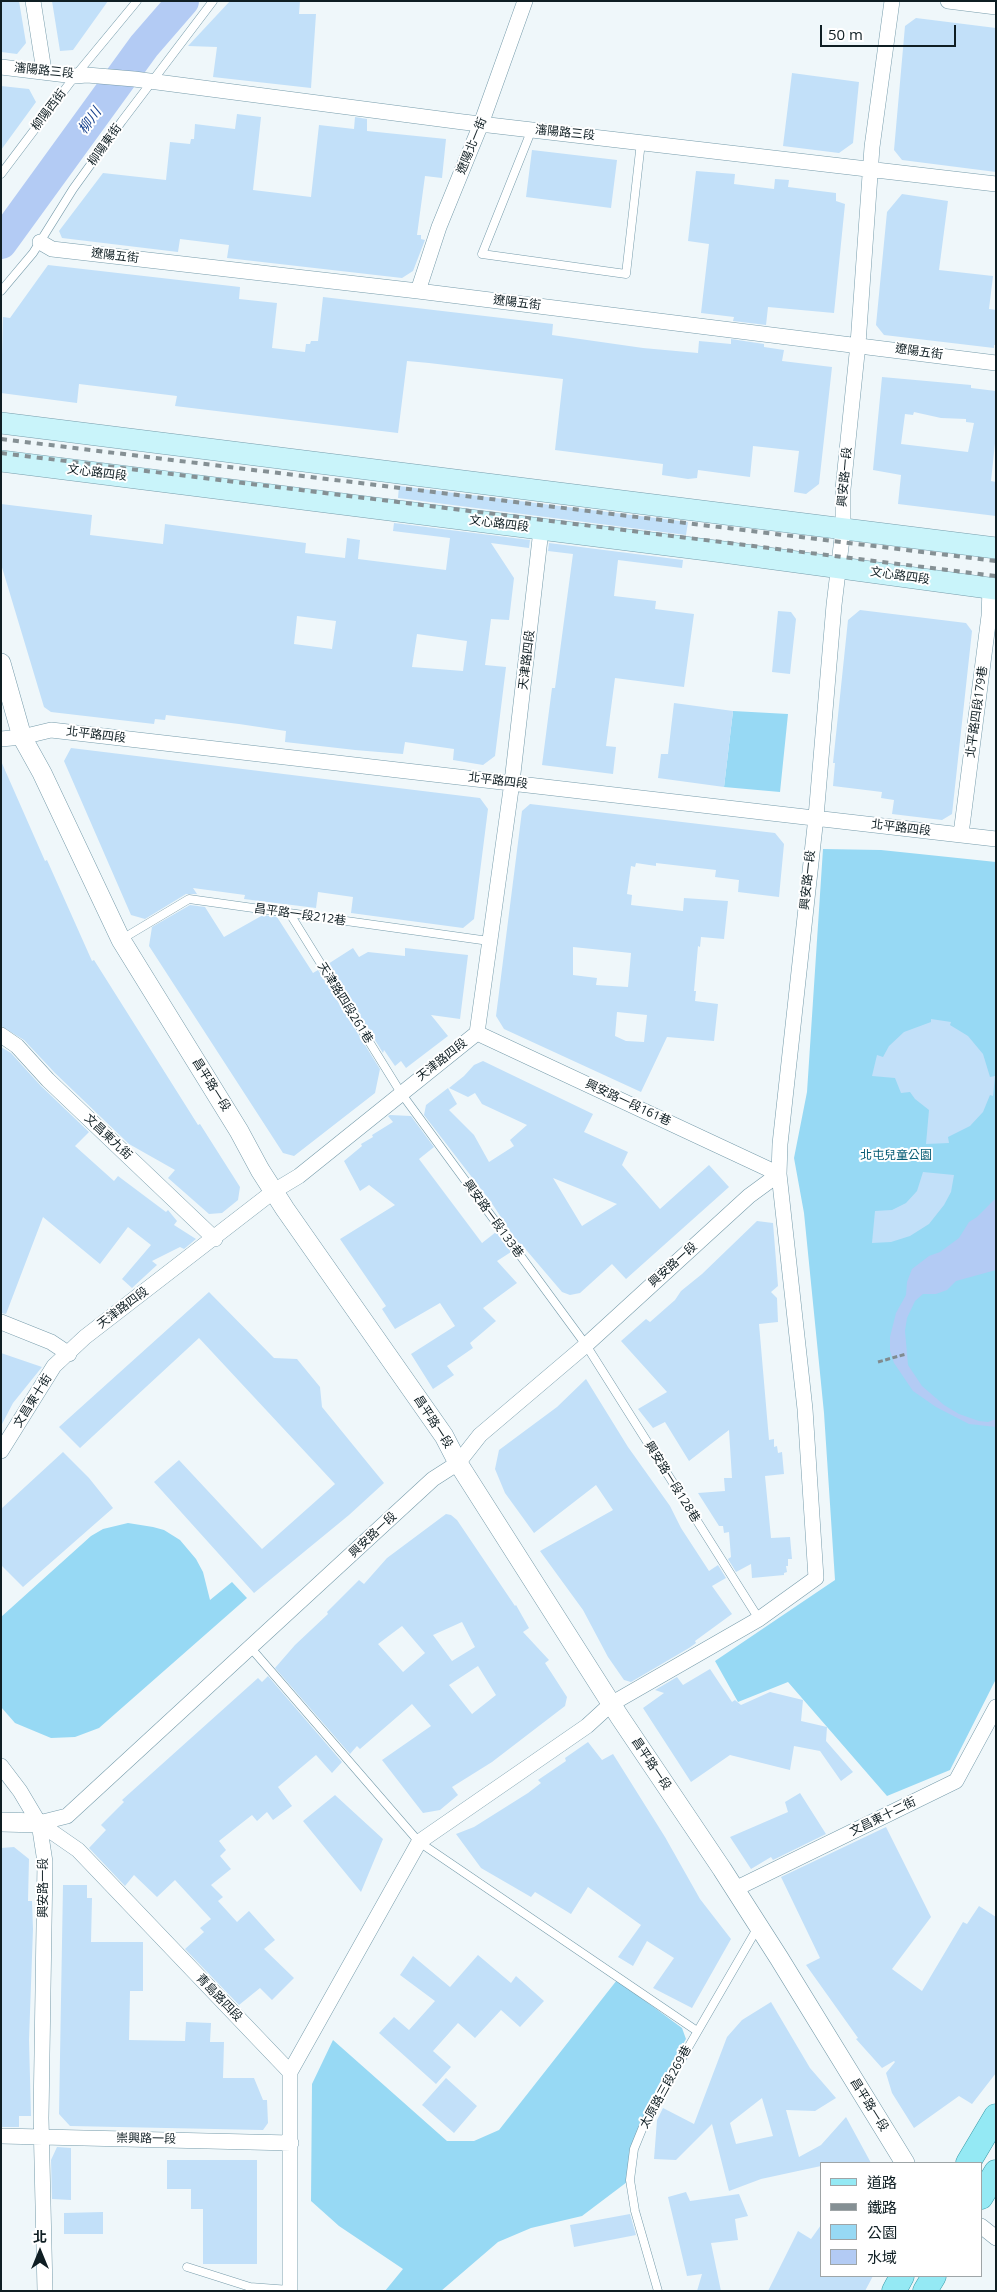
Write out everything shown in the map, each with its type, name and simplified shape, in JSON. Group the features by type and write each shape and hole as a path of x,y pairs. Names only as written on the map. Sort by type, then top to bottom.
{"main road":[{"path":"1,423 996,548"},
{"name":"文心路四段","path":"1,461 838,567 993,589"},
{"path":"969,2162 996,2116"},
{"path":"982,2195 996,2172"},
{"path":"894,2291 901,2277"},
{"path":"925,2291 933,2277"}],"street":[{"path":"33,1 44,71"},
{"name":"遼陽北一街","path":"418,291 439,227 481,124 525,1"},
{"name":"興安路一段","path":"45,2291 42,2137 45,1862 39,1823 67,1816 433,1480 458,1463 480,1435 586,1346 749,1196 779,1174 781,1134 816,818 838,567 843,530 843,489 858,344 870,170 892,1"},
{"path":"948,1 996,8"},
{"name":"瀋陽路三段","path":"1,67 134,79 481,124 642,141 996,184"},
{"name":"遼陽五街","path":"40,242 52,249 858,344 996,363"},
{"name":"天津路四段","path":"69,1354 85,1337 215,1239 274,1191 299,1176 477,1033 512,782 541,530"},
{"name":"北平路四段179巷","path":"961,834 993,589"},
{"name":"昌平路一段","path":"1,662 22,737 40,768 121,940 239,1131 260,1170 444,1436 458,1463 611,1704 735,1889 904,2162"},
{"name":"北平路四段","path":"1,738 22,737 50,730 996,839"},
{"name":"興安路一段161巷","path":"477,1033 779,1174"},
{"name":"文昌東九街","path":"1,1034 17,1046 48,1080 215,1239"},
{"path":"290,2290 290,2072 419,1842 587,1726 611,1704 759,1619 816,1578 805,1409 779,1174"},
{"path":"1,1322 51,1342 69,1354"},
{"name":"文昌東十街","path":"1,1452 54,1366 69,1354"},
{"name":"文昌東十二街","path":"735,1889 956,1781 996,1707"},
{"name":"青島路四段","path":"1,1766 20,1791 39,1823 78,1850 290,2072"},
{"path":"1,1822 39,1823"},
{"name":"崇興路一段","path":"1,2136 291,2143"},
{"path":"982,2227 996,2238"}],"lane":[{"name":"柳陽西街","path":"1,174 81,75 137,1"},
{"name":"柳陽東街","path":"1,291 40,242 73,189 213,1"},
{"path":"532,129 482,254 626,274 642,141"},
{"name":"昌平路一段212巷","path":"121,940 189,899 489,941"},
{"name":"天津路四段261巷","path":"290,914 401,1093"},
{"name":"興安路一段133巷","path":"401,1093 586,1346"},
{"name":"興安路一段128巷","path":"586,1346 759,1619"},
{"path":"250,1647 419,1842 697,2031"},
{"name":"太原路三段269巷","path":"658,2291 635,2211 630,2180 634,2149 645,2122 758,1927"},
{"path":"187,2267 250,2287 290,2290"}],"path":[{"path":"878,1362 906,1354"}],"green space":[{"path":"733,711 788,714 780,792 724,787"},
{"name":"北屯兒童公園","path":"823,849 881,850 996,862 996,1679 950,1770 887,1796 788,1682 738,1702 715,1661 835,1580 824,1413 804,1213 794,1158 807,1092"},
{"path":"128,1523 164,1530 180,1540 196,1559 203,1572 210,1600 232,1582 247,1598 99,1728 75,1737 51,1738 15,1723 1,1707 1,1617 91,1536 103,1529"},
{"path":"617,1980 682,2028 686,2039 658,2087 638,2134 631,2179 582,2216 531,2228 498,2242 441,2291 385,2291 403,2269 339,2226 311,2201 312,2084 333,2040 447,2141 474,2141 499,2130"}],"water":[{"path":"996,1198 996,1270 956,1281 947,1290 936,1294 923,1294 915,1301 907,1318 905,1331 908,1365 922,1386 944,1405 959,1414 979,1421 988,1422 996,1419 996,1427 969,1424 936,1407 913,1391 894,1363 890,1351 890,1337 896,1313 906,1295 907,1282 912,1269 959,1238 969,1222 977,1217"}],"building":[{"path":"1,1 19,1 26,43 17,54 1,52"},
{"path":"52,1 108,1 73,50 60,51"},
{"path":"230,1 300,1 299,14 316,14 311,88 213,77 217,47 188,46"},
{"path":"916,18 996,28 996,172 902,160 894,150 905,26"},
{"path":"792,73 859,82 853,143 839,153 783,146"},
{"path":"1,86 29,89 36,102 1,150"},
{"path":"237,114 261,117 253,190 311,197 319,125 354,129 355,117 367,119 367,131 446,139 442,178 425,176 417,235 421,235 421,239 425,240 413,271 402,278 227,258 229,245 180,239 178,252 62,238 59,231 103,173 166,180 170,142 190,144 191,139 194,139 195,124 235,129"},
{"path":"532,150 617,160 611,208 526,197"},
{"path":"696,171 735,174 734,184 774,189 775,179 789,180 788,187 836,193 836,201 845,204 834,313 768,307 766,325 733,321 734,317 701,313 709,244 688,241"},
{"path":"902,194 948,201 939,270 993,276 989,309 996,310 996,345 994,345 994,348 884,335 876,325 887,212"},
{"path":"48,265 240,287 239,299 277,303 272,348 305,352 306,344 310,344 311,341 318,341 323,297 553,324 552,335 643,348 698,353 699,341 731,344 731,339 764,344 764,347 784,350 782,361 832,367 819,484 806,494 794,492 799,451 753,446 750,477 698,470 697,478 688,479 662,475 663,464 555,450 563,379 429,363 407,361 398,433 175,406 177,396 79,384 77,403 1,393 3,317 10,318"},
{"path":"882,377 971,385 971,388 996,391 996,434 991,481 996,482 996,516 898,504 901,475 873,470","holes":["914,412 941,418 966,419 966,422 974,423 968,452 901,444 905,414 913,415"]},
{"path":"399,486 688,522 686,535 398,498"},
{"path":"1,504 92,515 90,535 163,544 165,524 306,543 305,553 345,558 347,538 360,540 358,559 446,570 450,538 393,531 394,523 530,540 529,548 491,543 514,578 509,620 491,619 485,665 506,667 495,756 483,765 453,760 454,749 405,742 403,754 355,750 285,742 286,731 239,724 166,715 165,720 155,719 154,724 51,712 44,707 1,564","holes":["297,616 336,621 332,649 294,644","417,634 467,641 463,671 412,667"]},
{"path":"549,543 683,560 682,568 618,560 614,596 656,601 655,609 694,614 684,687 615,678 606,746 616,747 613,774 542,765 552,688 555,688 573,554 548,551"},
{"path":"860,610 966,623 972,631 952,814 942,820 892,814 894,800 881,798 882,792 833,786 835,763 833,763 848,620"},
{"path":"778,611 791,612 796,619 790,674 772,672"},
{"path":"674,703 733,711 724,787 658,778 661,754 668,754"},
{"path":"71,748 480,798 488,809 474,919 463,928 351,913 353,897 318,892 316,908 244,899 245,895 193,888 197,894 186,894 145,919 131,915 64,761"},
{"path":"1,761 92,961 94,960 198,1125 200,1124 240,1187 238,1200 222,1213 209,1214 168,1178 175,1170 129,1144 55,1073 24,1040 1,1026"},
{"path":"530,804 775,833 784,844 779,897 738,892 739,880 715,877 716,870 656,863 656,866 636,863 635,867 631,866 627,894 632,895 631,905 683,911 684,898 728,901 724,939 701,937 700,947 698,946 694,991 696,991 695,1001 718,1004 714,1041 667,1037 641,1092 504,1029 496,1016 522,811","holes":["573,947 631,953 628,987 596,985 597,978 573,975","617,1012 647,1015 644,1042 626,1041 615,1036"]},
{"path":"190,905 205,907 224,937 263,915 277,917 313,973 318,970 380,1069 375,1093 294,1156 283,1153 149,946 152,927"},
{"path":"353,948 359,957 368,952 405,956 405,948 468,955 460,1019 431,1015 448,1036 406,1068 401,1061 395,1066 384,1050 383,1053 328,964"},
{"path":"931,1019 951,1022 950,1025 968,1036 983,1054 990,1077 995,1076 993,1096 990,1095 983,1112 970,1126 948,1137 949,1143 926,1144 929,1110 915,1099 910,1092 901,1093 895,1078 872,1076 877,1055 883,1057 889,1046 904,1032 931,1022"},
{"path":"1,1047 11,1053 41,1086 89,1132 75,1146 114,1181 118,1176 166,1212 168,1210 177,1221 174,1225 196,1239 184,1249 180,1247 152,1261 157,1265 132,1288 122,1279 151,1245 128,1227 100,1264 43,1217 6,1314 1,1313"},
{"path":"483,1061 593,1114 584,1132 628,1152 622,1165 660,1209 709,1165 729,1187 626,1279 612,1264 580,1293 570,1295 562,1292 522,1245 520,1246 491,1202 424,1115 426,1105 448,1088 457,1104 449,1110 474,1135 489,1162 514,1146 510,1140 527,1125 482,1104 475,1093 468,1097 449,1088 474,1065","holes":["553,1178 617,1204 582,1226"]},
{"path":"388,1116 411,1116 434,1147 419,1159 482,1243 496,1232 511,1252 497,1261 517,1283 483,1308 496,1321 470,1343 473,1348 447,1366 454,1375 433,1389 411,1354 455,1326 440,1303 395,1329 382,1309 386,1306 340,1239 395,1205 369,1185 360,1191 344,1161 362,1146 361,1144 373,1137 372,1135 393,1122"},
{"path":"923,1172 954,1175 951,1192 944,1205 929,1224 910,1236 891,1242 872,1243 875,1211 892,1210 906,1203 917,1191"},
{"path":"757,1221 773,1223 778,1286 771,1292 777,1298 778,1322 759,1324 769,1440 774,1439 774,1447 777,1446 778,1453 782,1452 784,1474 765,1476 771,1538 790,1537 792,1559 788,1559 787,1572 784,1575 752,1578 751,1564 736,1572 728,1559 731,1557 729,1532 724,1533 723,1526 719,1526 698,1493 725,1491 724,1478 732,1478 729,1430 689,1461 665,1422 653,1428 638,1409 667,1392 621,1341 646,1319 650,1322 675,1300 681,1291 702,1274"},
{"path":"209,1292 274,1358 297,1359 320,1387 322,1407 384,1483 349,1515 254,1593 154,1482 179,1460 262,1549 335,1484 199,1338 80,1448 59,1427"},
{"path":"1,1353 42,1367 13,1403 1,1426"},
{"path":"586,1379 628,1447 670,1506 681,1528 709,1571 718,1565 726,1578 712,1586 732,1614 695,1641 696,1643 689,1648 631,1682 624,1680 608,1657 583,1610 540,1551 613,1510 596,1485 534,1533 505,1493 495,1469 499,1450 557,1407"},
{"path":"63,1452 89,1478 113,1508 23,1587 1,1565 1,1509"},
{"path":"446,1514 451,1515 457,1520 516,1605 529,1628 523,1632 549,1660 545,1663 567,1697 565,1706 492,1762 452,1787 458,1795 440,1810 423,1813 382,1760 431,1726 412,1704 360,1749 357,1746 350,1754 275,1668 359,1580 364,1584 387,1558","holes":["462,1622 475,1647 452,1661 433,1635","402,1626 425,1653 403,1672 378,1644","478,1666 496,1695 472,1714 449,1685"]},
{"path":"710,1669 732,1702 735,1700 741,1705 770,1692 803,1700 801,1721 827,1727 826,1741 853,1772 841,1781 820,1751 794,1746 790,1770 730,1755 691,1782 643,1708 664,1693 655,1690 677,1677 683,1685"},
{"path":"268,1676 342,1762 332,1773 316,1755 278,1787 292,1806 273,1820 267,1812 257,1821 252,1815 219,1841 226,1850 220,1856 231,1869 211,1885 223,1897 218,1901 237,1922 249,1911 275,1940 264,1949 294,1978 272,2000 260,1988 239,2005 185,1949 204,1932 200,1928 211,1919 175,1880 157,1897 134,1875 125,1886 89,1848 106,1830 101,1825 124,1802 122,1800 258,1678 262,1682"},
{"path":"588,1742 602,1760 613,1754 665,1837 700,1899 731,1939 692,2008 653,1988 674,1958 647,1941 633,1966 618,1957 641,1925 588,1887 571,1914 535,1892 531,1897 481,1868 456,1834 474,1827 528,1793 541,1783 538,1780 566,1761 565,1758"},
{"path":"800,1793 826,1834 773,1860 771,1857 751,1869 730,1837 788,1812 785,1802"},
{"path":"335,1795 383,1839 361,1892 303,1821"},
{"path":"886,1827 931,1917 892,1969 922,1991 963,1922 967,1924 979,1906 996,1917 996,2073 972,2104 959,2096 914,2128 892,2093 886,2073 895,2062 882,2068 856,2039 858,2038 806,1965 820,1958 781,1877"},
{"path":"14,1847 29,1859 28,1901 32,1901 33,1929 29,2040 31,2116 19,2116 19,2127 1,2127 1,1848"},
{"path":"63,1885 87,1885 87,1898 92,1898 91,1942 143,1942 143,1991 130,1991 129,2040 185,2041 186,2022 211,2023 210,2042 224,2042 223,2078 254,2078 263,2100 267,2100 268,2123 263,2130 70,2126 59,2114"},
{"path":"478,1955 511,1983 516,1976 544,2001 520,2027 501,2010 475,2038 458,2023 433,2051 451,2067 436,2084 379,2033 394,2017 409,2030 435,2001 400,1975 413,1956 450,1987"},
{"path":"771,2002 810,2068 836,2098 815,2111 786,2110 799,2157 821,2145 846,2117 870,2162 820,2162 820,2166 761,2179 729,2191 712,2124 676,2160 654,2159 657,2120 663,2108 694,2124 727,2037 742,2020","holes":["762,2098 773,2136 736,2144 730,2123"]},
{"path":"446,2078 477,2106 454,2133 422,2105"},
{"path":"57,2147 71,2148 71,2200 52,2199 51,2160"},
{"path":"167,2160 257,2160 257,2264 203,2264 203,2209 191,2209 191,2189 167,2189"},
{"path":"686,2192 690,2201 739,2194 748,2216 735,2219 738,2240 711,2243 721,2291 697,2291 702,2274 687,2276 668,2197"},
{"path":"103,2212 103,2234 64,2234 64,2213"},
{"path":"630,2214 636,2235 574,2247 570,2225"},
{"path":"820,2226 820,2277 872,2277 865,2291 768,2291 798,2231 811,2239"}],"waterway":[{"name":"柳川","path":"1,243 144,46 183,1"}],"railway":[{"path":"1,439 996,561"},
{"path":"1,453 996,576"}]}
